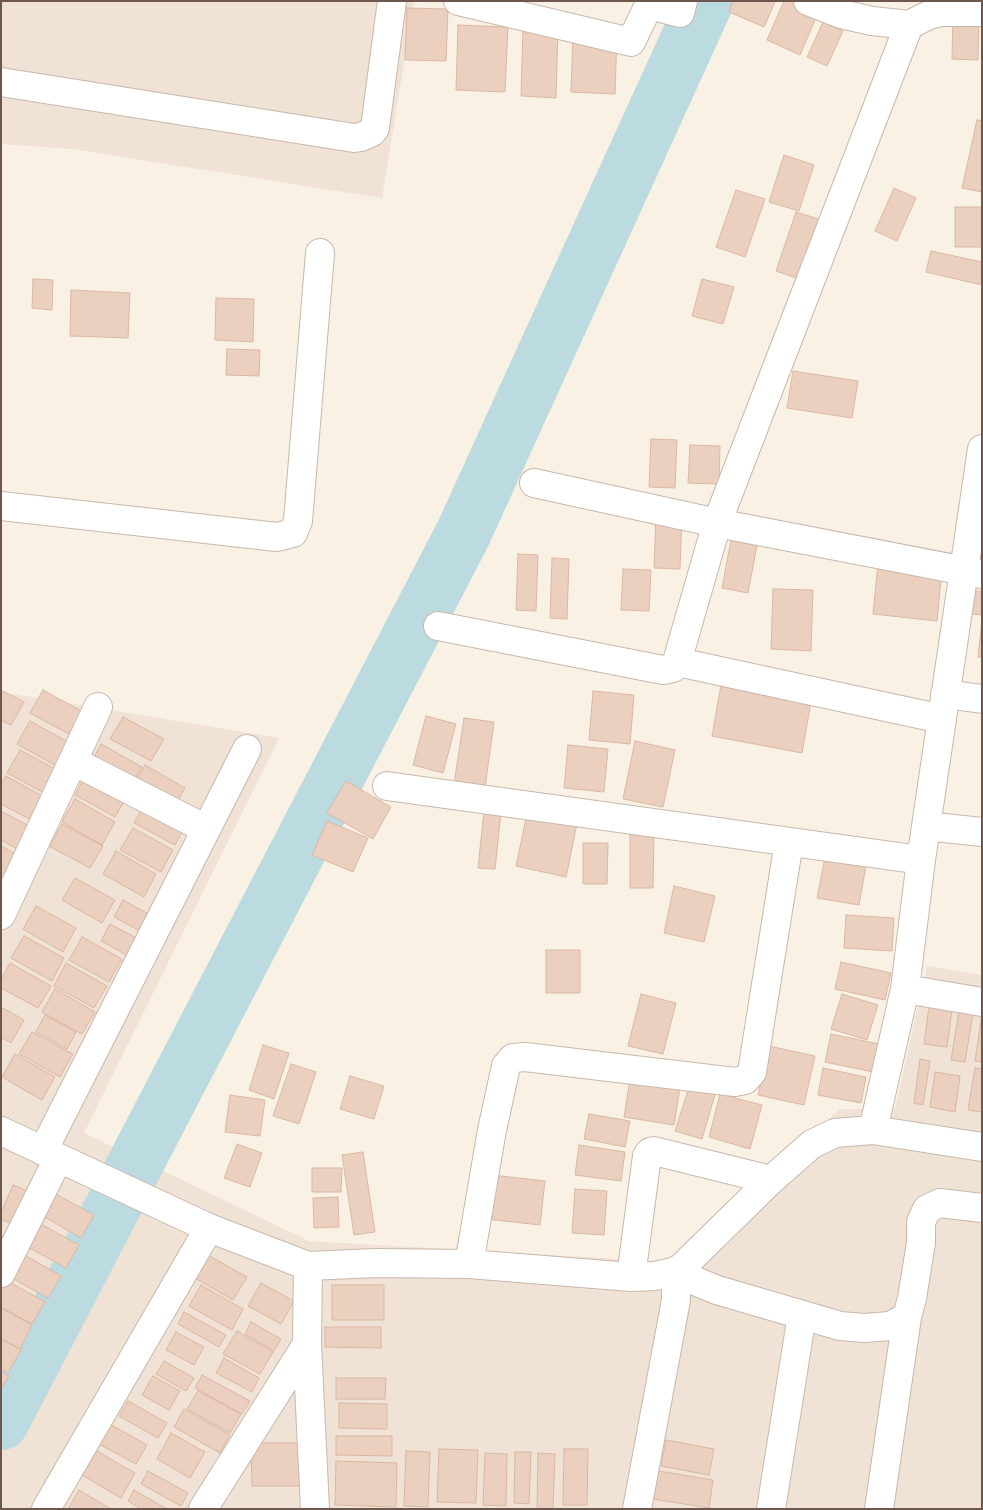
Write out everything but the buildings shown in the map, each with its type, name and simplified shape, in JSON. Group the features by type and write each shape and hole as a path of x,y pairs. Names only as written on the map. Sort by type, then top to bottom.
{"street":[{"path":"1,82 354,138 361,137 372,132 375,128 392,1"},
{"path":"458,1 631,42 649,5 680,13 683,1"},
{"path":"808,1 841,14 872,21 909,25 929,15 941,12 982,12"},
{"path":"980,1 982,6"},
{"path":"438,626 663,670 672,668 678,662 717,523 909,25"},
{"path":"1,506 277,537 293,533 298,521 320,254"},
{"path":"873,1130 905,989 943,706 973,572 982,449"},
{"path":"534,483 717,523 973,572"},
{"path":"678,662 943,706 982,699"},
{"path":"1,915 98,707"},
{"path":"1,1273 51,1155 246,749"},
{"path":"73,761 206,829"},
{"path":"387,786 921,860"},
{"path":"926,826 982,832"},
{"path":"469,1264 492,1130 506,1066 512,1058 525,1057 735,1082 745,1080 752,1072 789,842"},
{"path":"905,989 982,1002"},
{"path":"1,1131 209,1228 308,1266 376,1263 469,1264 631,1276 655,1276 681,1268 771,1180 812,1144 835,1133 873,1130 982,1147"},
{"path":"631,1276 647,1156 650,1152 654,1151 771,1180"},
{"path":"878,1509 907,1317 921,1243 921,1222 927,1209 940,1203 982,1208"},
{"path":"46,1509 209,1228"},
{"path":"308,1266 307,1344 315,1509"},
{"path":"673,1272 717,1290 840,1326 864,1328 890,1326 907,1317"},
{"path":"637,1509 676,1300 673,1272"},
{"path":"770,1509 802,1315"},
{"path":"203,1509 307,1344"}],"shaded area":[{"path":"1,1 414,1 382,198 72,149 1,144"},
{"path":"1,692 279,738 84,1133 309,1241 669,1262 840,1109 895,1109 927,966 982,975 982,1509 1,1509"}],"waterway":[{"path":"1,1422 463,534 706,1"}]}
